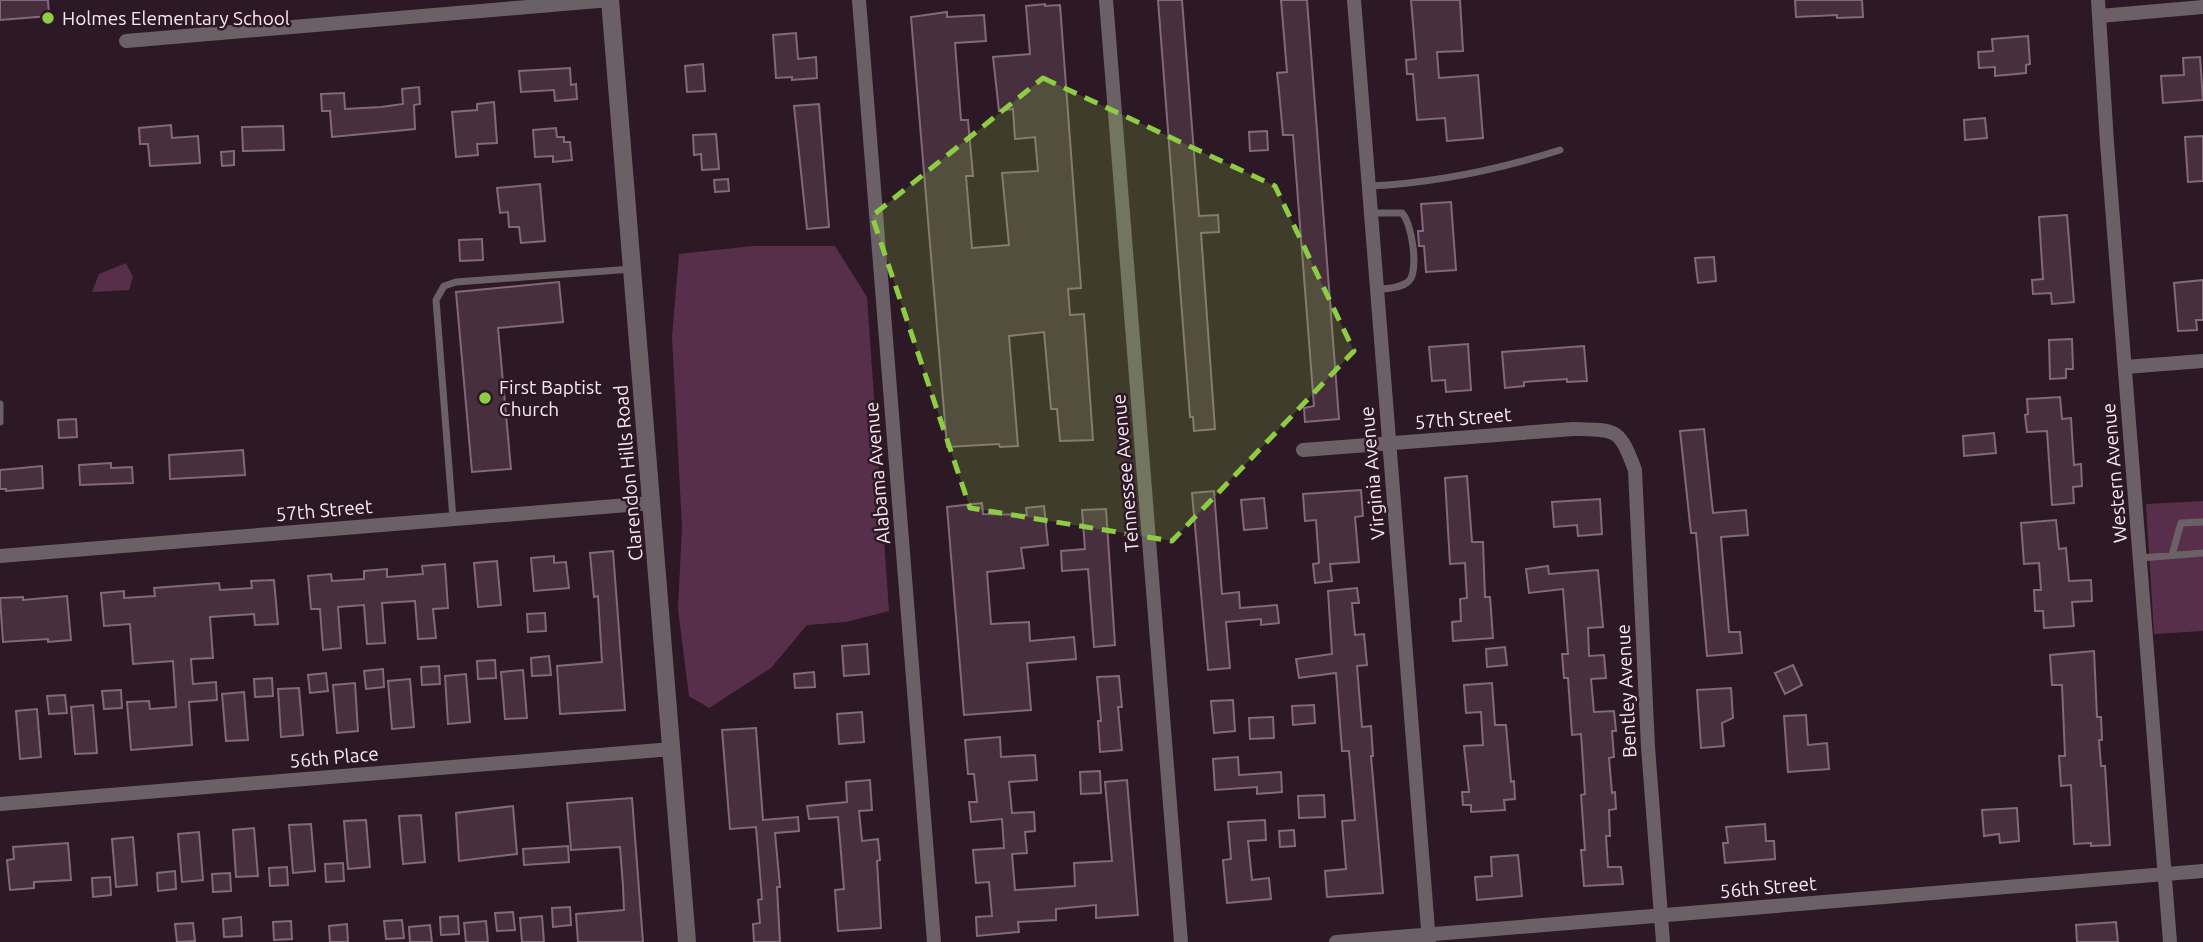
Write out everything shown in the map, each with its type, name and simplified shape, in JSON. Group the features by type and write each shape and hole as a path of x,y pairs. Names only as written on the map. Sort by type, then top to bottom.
{"street":[{"path":"126,41 610,0"},
{"name":"Clarendon Hills Road","path":"610,0 687,942"},
{"name":"Alabama Avenue","path":"859,0 934,942"},
{"name":"Tennessee Avenue","path":"1106,0 1181,942"},
{"name":"Virginia Avenue","path":"1353,0 1428,938"},
{"name":"Western Avenue","path":"2098,0 2170,942"},
{"path":"2100,16 2203,7"},
{"path":"2125,367 2203,361"},
{"name":"57th Street","path":"1303,450 1573,429 1598,429 1614,433 1623,439"},
{"name":"Bentley Avenue","path":"1623,439 1635,470 1648,747 1663,942"},
{"name":"57th Street","path":"0,556 652,503"},
{"name":"56th Place","path":"0,804 672,749"},
{"name":"56th Street","path":"1336,942 1428,938 2203,871"}],"lane":[{"path":"1368,186 1416,184 1482,172 1508,167 1560,150"},
{"path":"1370,213 1402,213 1408,219 1412,233 1412,275 1408,282 1400,286 1377,289"},
{"path":"453,519 436,300 444,286 456,282 632,269"},
{"path":"0,404 0,422"},
{"path":"2172,555 2181,523 2203,522"},
{"path":"2140,558 2203,553"}],"highlighted area":[{"path":"1043,78 1275,186 1354,351 1172,541 970,508 872,216"}],"shaded area":[{"path":"752,246 835,246 867,297 889,611 846,622 807,625 771,668 709,708 689,696 678,609 682,527 672,337 679,254"},
{"path":"126,263 133,277 129,290 92,292 99,274"},
{"path":"2203,501 2203,631 2154,634 2146,504"}],"building":[{"path":"0,0 48,0 49,16 0,20"},
{"path":"1158,0 1182,0 1199,216 1218,215 1219,232 1201,233 1215,429 1194,431 1193,417 1190,417"},
{"path":"1281,0 1307,0 1339,419 1305,422 1304,408 1314,406 1293,135 1283,135 1277,73 1287,72"},
{"path":"1411,0 1460,0 1463,51 1437,52 1439,78 1478,75 1483,138 1447,141 1445,118 1417,120 1413,74 1407,74 1406,60 1416,59"},
{"path":"1795,0 1862,0 1863,17 1796,17"},
{"path":"1060,5 1081,288 1068,289 1070,315 1084,314 1093,440 1060,441 1057,409 1051,409 1044,332 1009,336 1018,446 1000,447 999,444 947,447 911,17 947,12 947,17 984,15 986,41 955,43 961,120 968,120 973,176 966,176 972,248 1009,245 1002,173 1038,171 1035,137 1015,139 1013,109 999,111 993,57 1030,54 1026,6"},
{"path":"796,33 798,59 816,57 817,78 776,78 773,35"},
{"path":"2028,36 2030,64 2026,65 2026,73 1995,76 1995,67 1979,68 1978,52 1993,51 1992,39"},
{"path":"2200,57 2203,100 2163,103 2161,76 2184,75 2183,58"},
{"path":"703,64 705,91 687,92 685,66"},
{"path":"570,68 571,85 576,84 577,99 555,101 554,90 521,92 519,71"},
{"path":"419,87 420,104 414,105 415,129 332,137 330,111 322,111 321,94 344,93 345,109 381,107 403,104 402,89"},
{"path":"494,102 497,143 477,144 478,155 456,157 452,112 477,110 477,104"},
{"path":"819,104 829,227 807,229 794,106"},
{"path":"1985,118 1987,138 1965,140 1964,120"},
{"path":"171,125 172,138 198,136 200,163 150,166 148,144 140,144 139,128"},
{"path":"283,126 284,150 243,151 242,127"},
{"path":"556,128 557,137 564,137 564,142 570,142 572,160 553,162 553,156 535,157 533,130"},
{"path":"1267,131 1268,150 1250,151 1249,132"},
{"path":"716,134 719,169 702,170 701,154 694,155 693,135"},
{"path":"2203,136 2203,181 2188,182 2185,137"},
{"path":"234,151 234,165 222,166 221,152"},
{"path":"728,179 729,191 715,192 714,180"},
{"path":"540,184 545,241 521,243 519,227 509,227 508,212 500,213 497,188"},
{"path":"1451,202 1456,270 1426,272 1424,246 1419,246 1418,231 1423,231 1421,204"},
{"path":"2067,215 2074,302 2052,304 2051,293 2033,294 2032,280 2043,279 2039,217"},
{"path":"482,239 483,260 460,261 459,240"},
{"path":"1714,257 1716,281 1698,283 1695,258"},
{"path":"2203,280 2203,320 2196,320 2197,330 2178,331 2174,283"},
{"name":"First Baptist Church","path":"559,282 563,322 498,328 511,469 472,472 456,292"},
{"path":"2072,339 2073,369 2066,369 2066,378 2050,379 2049,340"},
{"path":"1468,344 1471,390 1446,392 1445,380 1432,381 1429,347"},
{"path":"1584,346 1587,381 1567,382 1567,379 1524,382 1524,386 1505,388 1502,352"},
{"path":"2060,397 2062,419 2071,418 2074,465 2081,464 2082,486 2073,487 2074,503 2052,505 2047,431 2027,432 2025,415 2028,414 2027,399"},
{"path":"76,419 77,437 59,438 58,420"},
{"path":"1704,429 1713,513 1746,510 1748,535 1721,537 1729,632 1740,632 1742,653 1707,656 1696,533 1691,533 1680,431"},
{"path":"1994,433 1996,453 1964,456 1963,436"},
{"path":"243,450 245,475 170,479 169,455"},
{"path":"111,463 111,468 132,467 133,483 80,485 79,465"},
{"path":"42,466 43,488 6,491 0,489 0,470"},
{"path":"1467,476 1472,542 1483,542 1485,597 1490,597 1493,638 1453,641 1452,622 1461,621 1460,599 1467,598 1465,563 1450,564 1445,478"},
{"path":"1361,490 1363,516 1355,517 1359,562 1330,564 1332,581 1315,583 1313,564 1319,563 1316,520 1305,521 1303,494"},
{"path":"1214,491 1222,594 1239,592 1240,608 1277,605 1279,623 1261,625 1261,619 1226,622 1230,668 1208,670 1192,493"},
{"path":"1264,498 1267,528 1244,530 1241,500"},
{"path":"1600,499 1602,534 1578,536 1577,525 1554,527 1552,502"},
{"path":"982,503 983,514 1027,515 1026,508 1044,506 1048,545 1021,548 1024,568 987,572 991,624 1029,622 1030,641 1074,637 1076,659 1027,663 1031,710 964,715 947,507"},
{"path":"1106,509 1115,645 1094,647 1088,569 1062,571 1061,551 1085,549 1082,510"},
{"path":"2056,520 2059,549 2066,548 2069,581 2091,580 2092,601 2072,602 2074,626 2044,628 2043,611 2035,611 2034,590 2041,590 2039,563 2024,564 2021,523"},
{"path":"613,551 625,710 560,714 557,666 602,662 598,596 594,597 590,553"},
{"path":"554,556 554,563 566,562 569,588 534,591 531,558"},
{"path":"497,561 501,605 478,607 474,563"},
{"path":"445,564 448,608 433,609 436,638 418,639 415,601 382,603 385,643 367,644 364,605 338,607 341,648 323,650 320,609 311,609 308,576 331,574 332,581 364,579 364,571 387,569 387,577 423,574 422,566"},
{"path":"1548,566 1549,574 1598,570 1603,627 1588,628 1589,656 1604,655 1606,678 1591,679 1594,712 1614,711 1614,757 1609,758 1616,809 1609,810 1610,836 1606,836 1608,867 1621,867 1623,884 1584,886 1581,850 1585,850 1581,795 1585,794 1581,734 1572,735 1568,678 1564,678 1562,654 1568,654 1563,589 1529,593 1526,569"},
{"path":"274,580 278,624 255,625 254,614 210,617 213,658 191,659 193,684 216,682 217,700 189,702 192,745 131,750 127,702 149,701 150,709 176,707 173,661 133,664 130,624 104,626 101,593 124,591 124,598 155,596 154,588 219,583 220,590 252,588 251,581"},
{"path":"1357,588 1359,603 1352,603 1355,635 1364,634 1367,665 1357,666 1362,727 1371,726 1371,756 1383,893 1327,897 1325,871 1346,869 1342,821 1355,820 1349,751 1342,751 1336,673 1299,678 1296,659 1332,654 1328,591"},
{"path":"67,596 71,640 3,642 0,598 23,597 23,600"},
{"path":"545,613 546,631 528,632 527,614"},
{"path":"867,644 869,674 844,676 842,646"},
{"path":"1505,647 1507,665 1487,667 1486,649"},
{"path":"2094,651 2097,717 2101,717 2101,766 2105,766 2110,845 2091,846 2091,843 2074,844 2071,785 2061,786 2059,756 2065,756 2062,685 2052,685 2050,655"},
{"path":"549,656 551,675 532,676 531,658"},
{"path":"495,660 496,678 478,679 477,661"},
{"path":"1793,665 1802,685 1785,694 1775,673"},
{"path":"439,666 440,684 422,685 421,667"},
{"path":"383,669 384,687 366,689 364,671"},
{"path":"523,670 527,718 505,719 501,672"},
{"path":"814,672 815,687 795,688 794,674"},
{"path":"326,673 328,691 310,693 308,675"},
{"path":"466,674 470,722 448,724 445,676"},
{"path":"1119,676 1122,707 1118,707 1122,750 1100,752 1098,721 1101,721 1097,677"},
{"path":"272,678 273,696 255,697 254,679"},
{"path":"410,679 414,727 392,729 388,681"},
{"path":"355,683 358,731 337,733 333,685"},
{"path":"1492,683 1495,725 1506,725 1515,799 1504,800 1505,810 1471,812 1471,805 1463,805 1462,792 1469,792 1464,746 1483,745 1481,712 1466,713 1464,685"},
{"path":"299,688 303,735 281,737 278,689"},
{"path":"1731,688 1733,718 1722,723 1724,746 1701,748 1697,690"},
{"path":"121,690 122,708 104,709 102,691"},
{"path":"244,692 248,740 226,741 222,694"},
{"path":"65,695 67,713 49,714 47,696"},
{"path":"1233,700 1235,731 1214,733 1211,701"},
{"path":"93,705 97,753 75,754 71,707"},
{"path":"1314,705 1315,723 1293,725 1292,706"},
{"path":"37,709 41,757 20,759 16,711"},
{"path":"862,712 864,742 839,744 837,714"},
{"path":"1806,715 1808,745 1827,743 1829,769 1788,772 1784,716"},
{"path":"1273,717 1274,738 1250,739 1249,718"},
{"path":"756,728 763,820 798,817 799,831 775,833 780,887 777,887 780,942 754,942 753,924 760,923 758,900 762,899 756,827 730,829 722,730"},
{"path":"1000,737 1001,757 1035,755 1037,780 1009,782 1012,813 1034,812 1035,831 1025,832 1027,853 1012,854 1015,890 1075,886 1074,863 1112,861 1105,782 1127,780 1138,915 1096,918 1096,905 1056,909 1056,920 1018,922 1019,932 977,936 976,917 992,916 989,882 976,883 973,850 1004,848 1002,819 971,822 969,802 977,802 974,774 968,774 965,740"},
{"path":"1238,757 1239,775 1281,772 1282,792 1257,794 1257,787 1215,790 1213,759"},
{"path":"1100,771 1101,793 1081,794 1080,772"},
{"path":"870,780 872,810 859,811 862,841 878,839 881,928 838,931 835,890 844,889 838,817 809,819 807,806 847,802 846,782"},
{"path":"1324,795 1325,817 1299,818 1298,796"},
{"path":"632,798 643,942 578,942 576,914 624,910 620,847 571,850 567,803"},
{"path":"513,806 517,854 459,861 456,813"},
{"path":"2017,808 2019,841 2000,843 1999,834 1984,836 1982,810"},
{"path":"421,815 425,862 403,864 399,816"},
{"path":"366,820 370,867 348,869 344,821"},
{"path":"1265,820 1266,840 1248,841 1252,880 1269,878 1271,899 1227,903 1223,860 1231,859 1228,822"},
{"path":"311,824 315,871 293,873 289,825"},
{"path":"1765,824 1766,841 1774,841 1775,859 1725,863 1723,843 1728,843 1726,827"},
{"path":"254,828 258,876 236,877 233,830"},
{"path":"1294,830 1295,846 1280,847 1279,831"},
{"path":"199,832 203,880 182,882 178,834"},
{"path":"133,837 137,885 116,887 112,839"},
{"path":"68,843 71,880 34,882 34,888 10,890 7,860 14,859 13,847"},
{"path":"568,846 569,862 524,865 523,849"},
{"path":"1518,855 1522,896 1477,900 1475,877 1492,876 1491,857"},
{"path":"343,863 344,881 326,882 325,864"},
{"path":"287,867 288,885 270,886 269,868"},
{"path":"175,871 176,889 158,891 157,873"},
{"path":"230,873 231,891 213,892 212,874"},
{"path":"110,877 111,895 93,897 92,878"},
{"path":"570,907 571,925 553,927 552,908"},
{"path":"513,912 515,930 497,931 495,913"},
{"path":"458,916 459,934 441,935 440,917"},
{"path":"542,916 544,942 522,942 520,918"},
{"path":"241,917 242,936 224,937 223,919"},
{"path":"402,920 404,938 386,939 384,921"},
{"path":"291,921 292,939 274,940 273,922"},
{"path":"486,921 488,942 466,942 464,923"},
{"path":"2116,922 2118,942 2077,942 2076,925"},
{"path":"193,923 195,941 177,942 175,924"},
{"path":"347,924 348,942 330,942 329,926"},
{"path":"430,925 432,942 410,942 409,927"}],"place":[{"name":"Holmes Elementary School","path":"48,18"},
{"name":"First Baptist Church","path":"485,398"}]}
